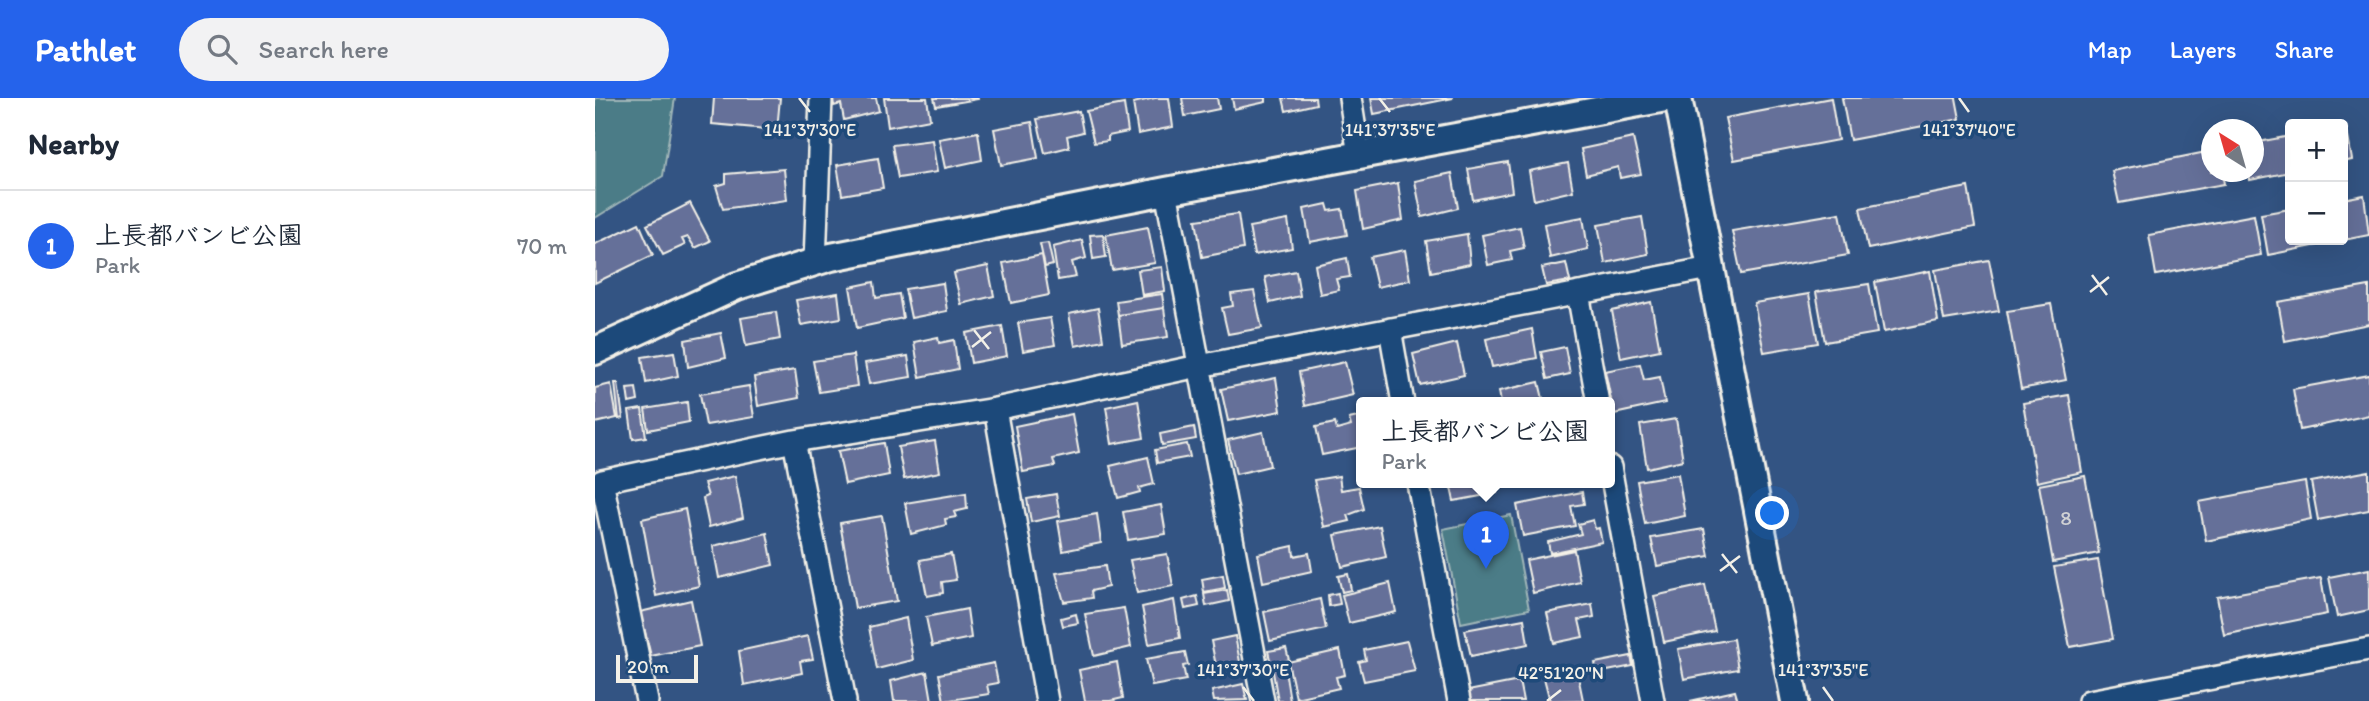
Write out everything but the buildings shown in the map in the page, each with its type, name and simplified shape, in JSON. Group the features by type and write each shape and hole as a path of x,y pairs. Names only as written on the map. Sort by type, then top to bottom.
{"street":[{"path":"815,263 821,98"},
{"path":"1350,98 1359,155"},
{"path":"595,351 737,286 844,255 1166,191 1666,98"},
{"path":"1678,98 1795,701"},
{"path":"1166,191 1263,701"},
{"path":"647,701 602,481 794,441 995,409 1199,366 1710,268"},
{"path":"1579,293 1597,397"},
{"path":"1389,330 1402,397"},
{"path":"995,409 1048,701"},
{"path":"794,441 845,701"},
{"path":"1419,488 1459,701"},
{"path":"1614,488 1653,701"},
{"path":"2089,701 2369,649"}],"green space":[{"path":"595,98 675,98 663,176 595,218"},
{"path":"1511,515 1529,609 1461,623 1443,529"}],"place":[{"name":"上長都バンビ公園","path":"1486,569"}]}
